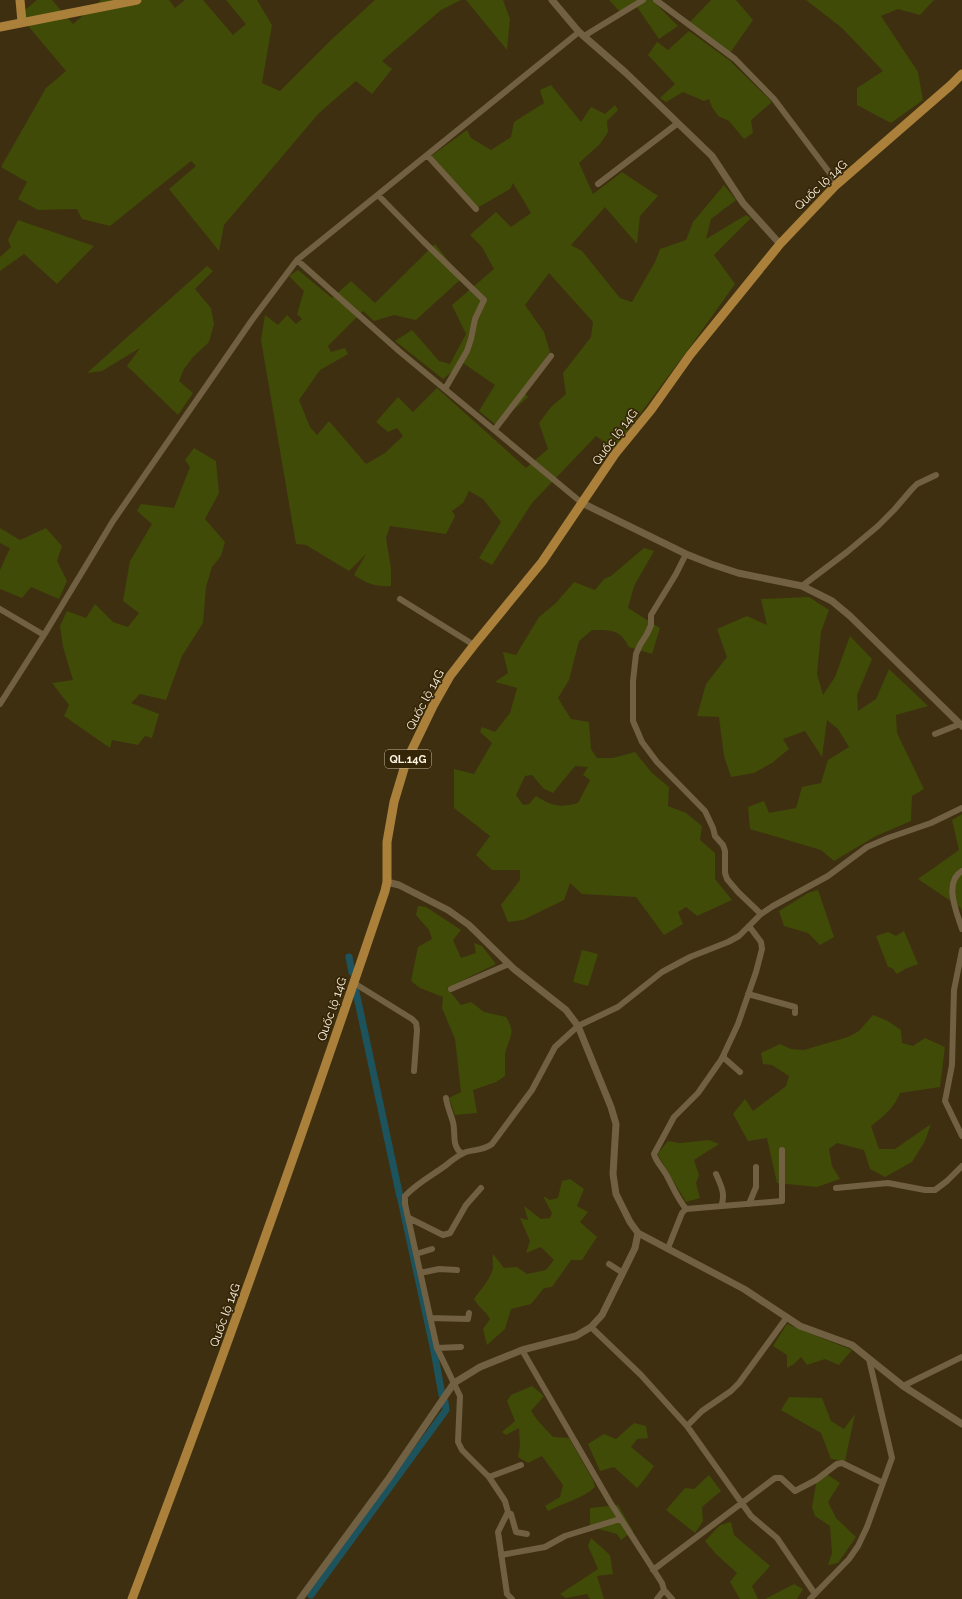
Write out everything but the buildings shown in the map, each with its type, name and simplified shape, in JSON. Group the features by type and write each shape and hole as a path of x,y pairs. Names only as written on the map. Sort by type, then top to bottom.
{"main road":[{"path":"20,0 22,22"},
{"path":"0,27 137,0"},
{"name":"Quốc lộ 14G","path":"132,1599 188,1453 271,1222 354,983 387,882 387,842 394,802 406,762 450,676 542,562 615,454 651,410 690,355 780,244 838,184 946,91 962,74"}],"street":[{"path":"552,0 582,34 626,73 712,156 743,203 780,244"},
{"path":"0,704 113,521 252,320 297,260 427,155 582,34 643,0"},
{"path":"656,0 735,60 774,99 838,184"},
{"path":"598,184 678,123"},
{"path":"427,155 476,209"},
{"path":"378,195 484,300 475,319 467,351 445,389"},
{"path":"297,260 399,350 582,503 686,554 738,573 802,586 832,600 961,725 935,734"},
{"path":"495,429 551,356"},
{"path":"802,586 878,526 894,510 912,488 936,475"},
{"path":"686,554 676,574 651,615 651,625 636,654 633,721 642,742 657,762 705,811 714,828 715,836 725,851 725,873 727,879 761,914"},
{"path":"400,599 474,645"},
{"path":"0,609 44,635"},
{"path":"527,1534 516,1532 511,1514 508,1512 505,1501 489,1477 462,1450 458,1442 460,1396 437,1348 405,1204 405,1196 425,1178 431,1176 462,1154 485,1149 492,1144 532,1090 555,1047 578,1026 618,1007 662,972 690,957 728,942 749,926 761,914 834,872 867,847 931,823 962,808"},
{"path":"962,871 957,874 952,884 954,899 962,929"},
{"path":"387,882 399,885 448,910 469,925 509,964 566,1010 578,1026 611,1107 616,1124 613,1174 616,1194 630,1222 638,1234 668,1248 744,1289 800,1326 852,1345 903,1386 962,1424"},
{"path":"686,1208 678,1199 666,1174 655,1159 654,1154 674,1117 698,1092 721,1060 738,1024 756,972 762,946 749,926"},
{"path":"962,950 961,962 954,990 952,1065 945,1100 962,1136"},
{"path":"451,989 509,964"},
{"path":"354,983 412,1018 416,1023 417,1030 414,1071"},
{"path":"748,994 795,1007 795,1013"},
{"path":"724,1054 724,1058 740,1072"},
{"path":"446,1098 449,1114 453,1119 456,1149 462,1154"},
{"path":"668,1248 682,1213 686,1208 782,1201 782,1150"},
{"path":"836,1188 888,1183 925,1190 935,1190 947,1181 962,1166"},
{"path":"749,1204 756,1187 756,1167"},
{"path":"716,1174 724,1195 721,1206"},
{"path":"409,1218 443,1235 446,1235 450,1233 466,1205 481,1188"},
{"path":"300,1599 389,1478 454,1383 480,1367 522,1350 576,1336 591,1327 602,1315 636,1248 638,1234"},
{"path":"416,1254 432,1249"},
{"path":"609,1264 623,1272"},
{"path":"420,1273 439,1269 457,1270"},
{"path":"430,1318 468,1318 469,1313"},
{"path":"687,1426 702,1412 731,1391 739,1383 787,1317"},
{"path":"591,1327 641,1375 687,1426 751,1516 777,1538 813,1597 850,1560 867,1527 891,1463 892,1453 869,1359"},
{"path":"437,1348 461,1347"},
{"path":"522,1350 620,1519 662,1583 664,1590 672,1599"},
{"path":"903,1386 962,1358"},
{"path":"653,1570 743,1504 775,1478 781,1478 796,1491 816,1480 839,1463 847,1465 883,1483"},
{"path":"489,1477 521,1465"},
{"path":"508,1512 498,1532 507,1594 512,1599"},
{"path":"501,1555 545,1547 565,1536 620,1519"},
{"path":"657,1599 664,1590"}],"green space":[{"path":"37,0 52,0 73,24 101,0 169,0 175,8 185,0 203,0 233,35 246,24 226,0 257,0 272,25 262,83 280,91 331,40 375,0 461,0 441,10 382,61 392,69 372,94 356,81 319,113 224,225 219,251 169,189 196,166 191,161 110,226 82,219 77,209 38,210 18,199 27,182 1,167 46,88 66,71 19,15"},
{"path":"466,0 503,0 510,19 507,50"},
{"path":"609,0 652,0 678,26 659,39 637,7 621,13"},
{"path":"711,0 736,0 753,20 730,53 689,23"},
{"path":"806,0 934,0 920,15 898,9 881,16 918,72 923,100 891,123 857,105 857,88 883,71 842,28"},
{"path":"689,31 729,60 772,102 751,120 753,133 744,139 729,121 718,116 709,99 704,101 683,92 666,102 660,98 675,84 648,55 657,42 668,50"},
{"path":"551,85 581,122 591,107 605,114 615,105 618,110 607,121 608,132 600,144 579,163 593,194 622,172 658,196 640,216 637,244 605,207 571,245 582,251 620,298 632,302 655,262 660,249 686,240 693,222 724,185 736,200 711,219 706,239 746,215 751,218 714,255 735,284 614,449 596,436 532,503 492,565 479,558 501,522 483,499 469,491 463,503 452,511 455,516 446,534 390,526 386,538 391,569 391,586 381,586 367,583 354,575 366,554 349,571 306,545 296,544 261,340 265,315 278,325 287,315 296,324 302,319 297,314 304,291 289,276 298,270 332,298 351,281 375,303 435,244 462,278 416,320 394,315 374,321 363,311 328,346 331,352 345,348 348,354 320,370 299,400 310,427 317,435 329,421 366,464 385,453 403,436 397,428 388,432 376,422 398,397 413,412 437,388 526,468 548,449 539,423 551,407 566,394 563,373 591,337 593,322 549,273 525,305 544,332 550,352 523,391 528,397 496,425 479,411 495,385 463,363 443,379 395,341 412,330 439,361 450,364 466,334 452,305 494,269 482,247 470,235 496,212 511,227 531,213 513,183 510,189 477,208 427,159 467,130 471,138 491,150 511,137 514,122 544,103 540,90"},
{"path":"18,220 94,246 57,284 24,254 0,271 0,257 11,247 8,240"},
{"path":"207,266 213,271 195,289 211,308 214,324 209,342 193,357 184,369 179,381 193,393 178,415 127,366 140,348 102,371 87,373"},
{"path":"194,448 216,461 219,493 205,519 225,542 221,556 212,567 206,587 203,623 182,656 166,700 140,694 131,703 159,714 152,738 145,736 138,745 112,740 110,748 64,716 69,705 52,683 73,680 63,647 60,626 67,611 86,618 95,604 113,622 128,627 139,613 123,601 130,561 152,524 137,511 141,504 174,508 190,467 185,460"},
{"path":"0,528 20,540 46,528 62,546 57,561 67,581 59,599 31,587 22,598 0,589 0,570 10,548 0,543"},
{"path":"644,548 654,551 634,586 628,608 660,628 652,654 629,647 622,637 614,632 592,630 579,641 569,680 558,698 571,719 589,722 591,749 597,758 613,758 635,752 652,773 669,787 668,806 686,813 702,826 700,840 715,853 715,879 732,900 697,916 686,907 678,912 683,924 664,935 636,897 582,894 570,883 564,900 523,920 508,922 501,905 520,880 520,870 492,870 476,855 490,836 454,808 454,769 474,774 492,743 480,732 482,727 495,732 510,713 517,688 495,682 508,673 503,652 516,655 539,617 556,603 574,582 595,590 604,579 611,576","holes":["575,766 588,767 583,775 590,780 578,803 561,806 551,804 536,796 529,804 523,805 516,795 525,776 532,775 544,789 553,793"]},
{"path":"809,597 829,610 821,632 817,674 823,695 835,677 850,636 872,659 857,695 858,711 876,699 889,669 928,706 896,715 897,733 924,789 912,796 911,821 876,836 834,861 821,850 750,829 748,807 764,801 769,813 796,808 802,787 821,783 828,760 849,747 838,729 827,720 822,757 805,731 783,739 789,749 772,763 754,773 731,777 724,756 719,717 697,716 706,684 727,657 717,629 747,616 767,625 761,599"},
{"path":"962,814 962,913 961,908 918,879 959,850 952,820"},
{"path":"818,890 834,937 820,945 808,933 784,926 779,911 808,893"},
{"path":"418,906 426,907 461,930 453,940 461,958 476,953 474,943 482,946 496,964 447,988 461,1005 471,1002 484,1012 506,1017 511,1029 511,1037 505,1056 505,1076 496,1082 473,1090 477,1113 455,1115 449,1098 461,1092 455,1039 442,1008 443,997 420,988 411,981 418,947 432,939 429,930 416,915"},
{"path":"904,931 918,964 897,974 892,968 888,967 876,936 888,932 896,936"},
{"path":"582,950 598,954 588,986 573,982"},
{"path":"873,1015 888,1021 901,1030 902,1043 913,1046 925,1038 945,1047 940,1087 900,1093 892,1107 871,1126 879,1149 895,1149 931,1124 925,1141 912,1162 885,1177 870,1169 864,1150 837,1143 829,1149 832,1166 840,1179 817,1187 777,1183 767,1138 748,1141 733,1114 745,1099 753,1111 786,1086 789,1076 772,1065 763,1064 761,1053 780,1044 791,1049 804,1050 848,1037 859,1031"},
{"path":"709,1140 719,1144 694,1160 699,1175 696,1183 700,1198 686,1202 658,1153 668,1141 680,1143"},
{"path":"570,1179 584,1189 577,1206 588,1212 580,1222 597,1237 582,1260 571,1260 552,1287 544,1288 531,1304 511,1309 505,1329 487,1345 483,1329 490,1319 474,1299 492,1271 493,1254 504,1268 517,1267 527,1274 546,1270 554,1260 541,1247 526,1253 530,1241 520,1218 528,1220 524,1206 541,1219 550,1218 552,1213 543,1196 550,1200 558,1198 562,1181"},
{"path":"787,1324 852,1350 839,1365 825,1359 807,1365 801,1357 787,1368 787,1355 773,1346"},
{"path":"532,1386 544,1396 531,1411 553,1437 569,1438 593,1480 595,1487 578,1498 548,1511 545,1506 560,1497 563,1485 542,1456 528,1463 518,1457 520,1446 519,1428 506,1435 502,1432 515,1421 507,1401 511,1395"},
{"path":"789,1397 822,1398 831,1421 844,1429 855,1414 845,1461 831,1459 821,1433 781,1410"},
{"path":"634,1423 646,1426 648,1438 637,1439 631,1447 654,1466 637,1488 614,1467 600,1471 588,1444 604,1434 616,1439"},
{"path":"825,1473 840,1483 828,1502 836,1518 856,1537 838,1563 828,1565 832,1553 830,1526 815,1516 812,1507 816,1484"},
{"path":"709,1475 721,1491 702,1507 703,1521 695,1533 666,1510 685,1488 694,1489"},
{"path":"618,1505 633,1531 621,1540 617,1534 591,1527 590,1525 590,1508"},
{"path":"731,1522 734,1535 770,1566 752,1586 758,1599 740,1599 730,1582 737,1573 715,1553 705,1541 720,1525"},
{"path":"591,1538 610,1555 613,1574 597,1576 604,1599 590,1599 587,1594 566,1598 560,1594 598,1569 588,1546"},
{"path":"794,1584 803,1589 797,1599 765,1599"}],"waterway":[{"path":"349,957 352,972"},
{"path":"356,992 400,1197"},
{"path":"401,1200 434,1351 442,1395"},
{"path":"311,1595 446,1410 445,1402"}]}
